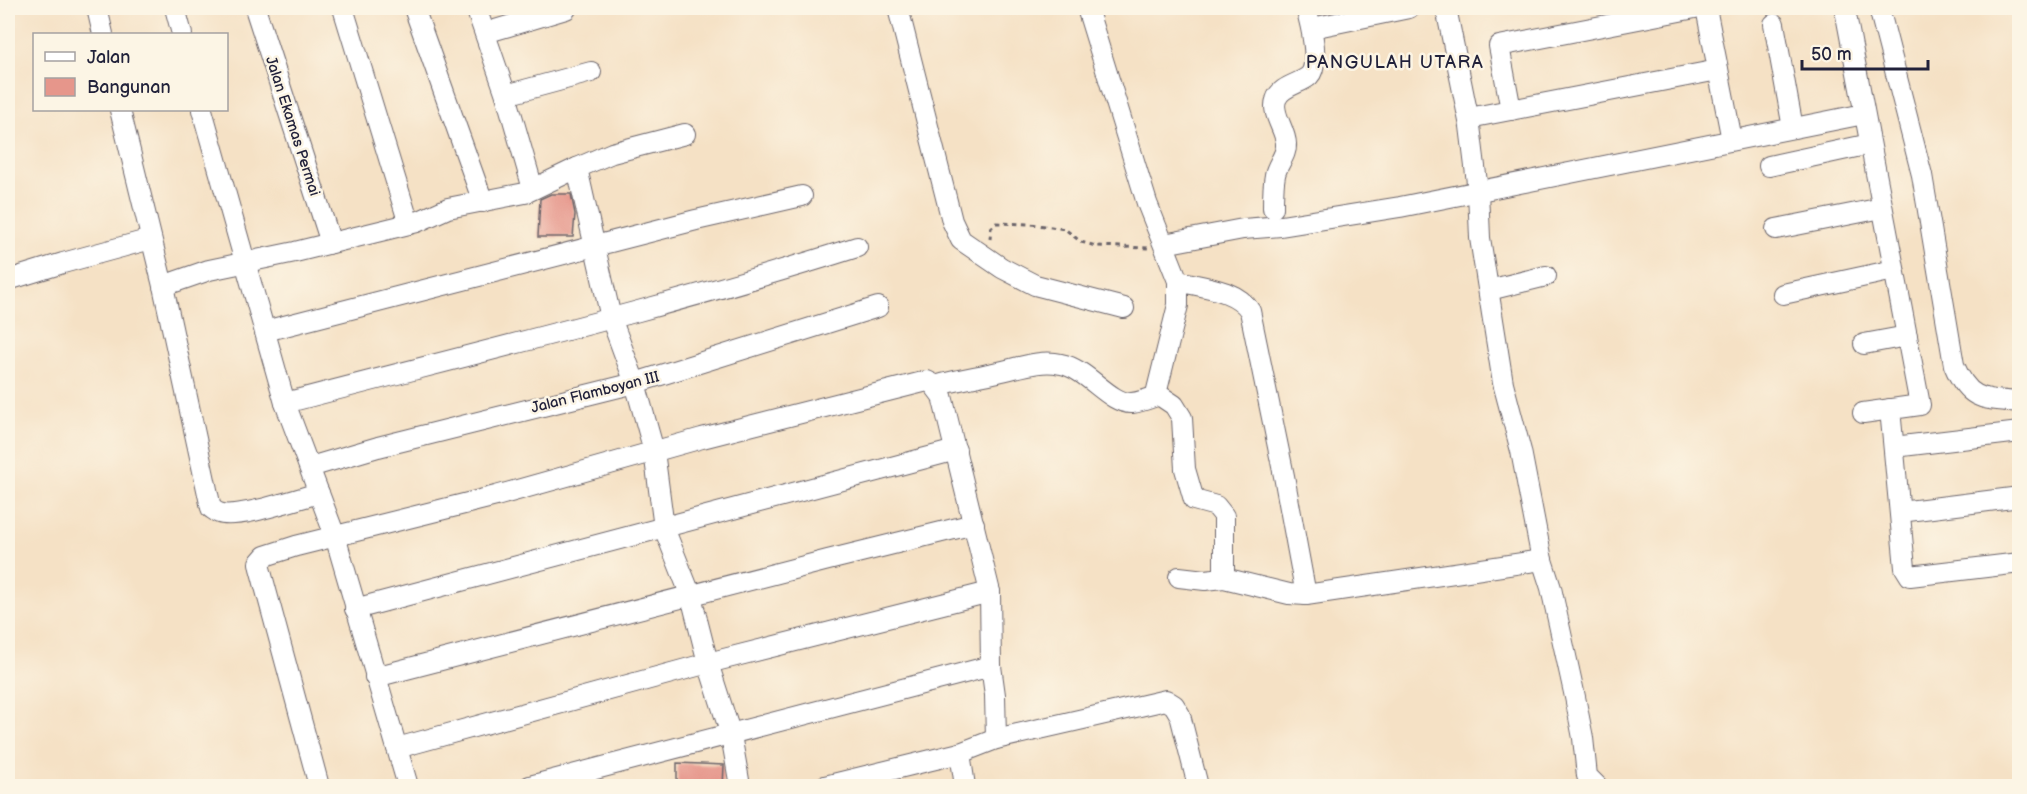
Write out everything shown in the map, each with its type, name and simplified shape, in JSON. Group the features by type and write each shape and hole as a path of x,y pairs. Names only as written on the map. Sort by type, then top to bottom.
{"street":[{"path":"97,8 103,33"},
{"path":"175,8 182,33"},
{"name":"Jalan Ekamas Permai","path":"255,8 331,243"},
{"path":"343,8 409,224"},
{"path":"414,8 483,202"},
{"path":"476,8 506,95 533,189"},
{"path":"898,8 951,221 961,240 991,261 1035,285 1124,308"},
{"path":"1087,8 1147,203 1178,280 1178,305 1157,385 1159,395 1174,405 1182,418 1185,469 1194,500 1216,506 1224,516 1224,578"},
{"path":"1273,208 1275,174 1286,144 1275,108 1275,100 1278,95 1309,76 1313,71 1312,28 1306,8"},
{"path":"1312,28 1409,8"},
{"path":"1446,8 1469,118 1478,191 1479,238 1503,382 1521,451 1542,560 1551,588 1591,783"},
{"path":"1511,110 1499,46 1695,8"},
{"path":"1706,8 1732,140"},
{"path":"1879,8 1922,175 1954,365 1970,393 1996,400 2019,402"},
{"path":"486,33 566,9"},
{"path":"1846,15 1920,405 1863,413"},
{"path":"1774,24 1793,128"},
{"path":"1469,118 1718,70"},
{"path":"506,95 591,72"},
{"path":"120,111 163,286 211,508 217,513 225,514 255,510 319,493"},
{"path":"202,111 285,403 335,536 408,786"},
{"path":"1164,244 1243,229 1281,226 1400,207 1864,114"},
{"path":"163,286 209,270 409,224 441,210 514,196 612,153 686,134"},
{"path":"1769,166 1870,144"},
{"path":"577,168 611,318 635,383 654,451 664,528 691,596 730,735 740,786"},
{"path":"266,331 696,220 802,196"},
{"path":"1776,229 1882,208"},
{"path":"8,280 151,239"},
{"path":"285,403 611,318 773,273 857,246"},
{"path":"1783,294 1894,270"},
{"path":"1489,290 1546,276"},
{"path":"1178,280 1234,296 1246,304 1250,311 1306,595"},
{"name":"Jalan Flamboyan III","path":"310,467 378,447 635,383 878,307"},
{"path":"1864,344 1907,336"},
{"path":"935,386 963,378 1049,362 1068,365 1078,370 1110,394 1126,402 1140,401 1159,395"},
{"path":"320,786 259,563 265,556 296,546 496,496 654,451 927,381 935,386 942,396 990,592 991,666 995,694 996,739"},
{"path":"1890,409 1905,568 1910,576 2019,563"},
{"path":"1894,447 2019,432"},
{"path":"355,609 956,450"},
{"path":"1900,512 2019,497"},
{"path":"375,677 974,524"},
{"path":"1179,577 1224,578 1289,594 1306,595 1542,560"},
{"path":"397,748 708,663 990,592"},
{"path":"530,786 991,666"},
{"path":"825,786 891,778 996,739 1167,700 1174,705 1180,715 1198,786"},
{"path":"960,753 965,786"}],"path":[{"path":"991,261 991,228 996,222 1057,227 1065,229 1081,242 1096,246 1128,246 1142,249 1164,244"}],"building":[{"path":"551,194 571,194 575,214 573,237 538,237 540,199"},
{"path":"677,763 724,765 723,786 677,786"}],"district":[{"name":"PANGULAH UTARA","path":"1395,62"}]}
